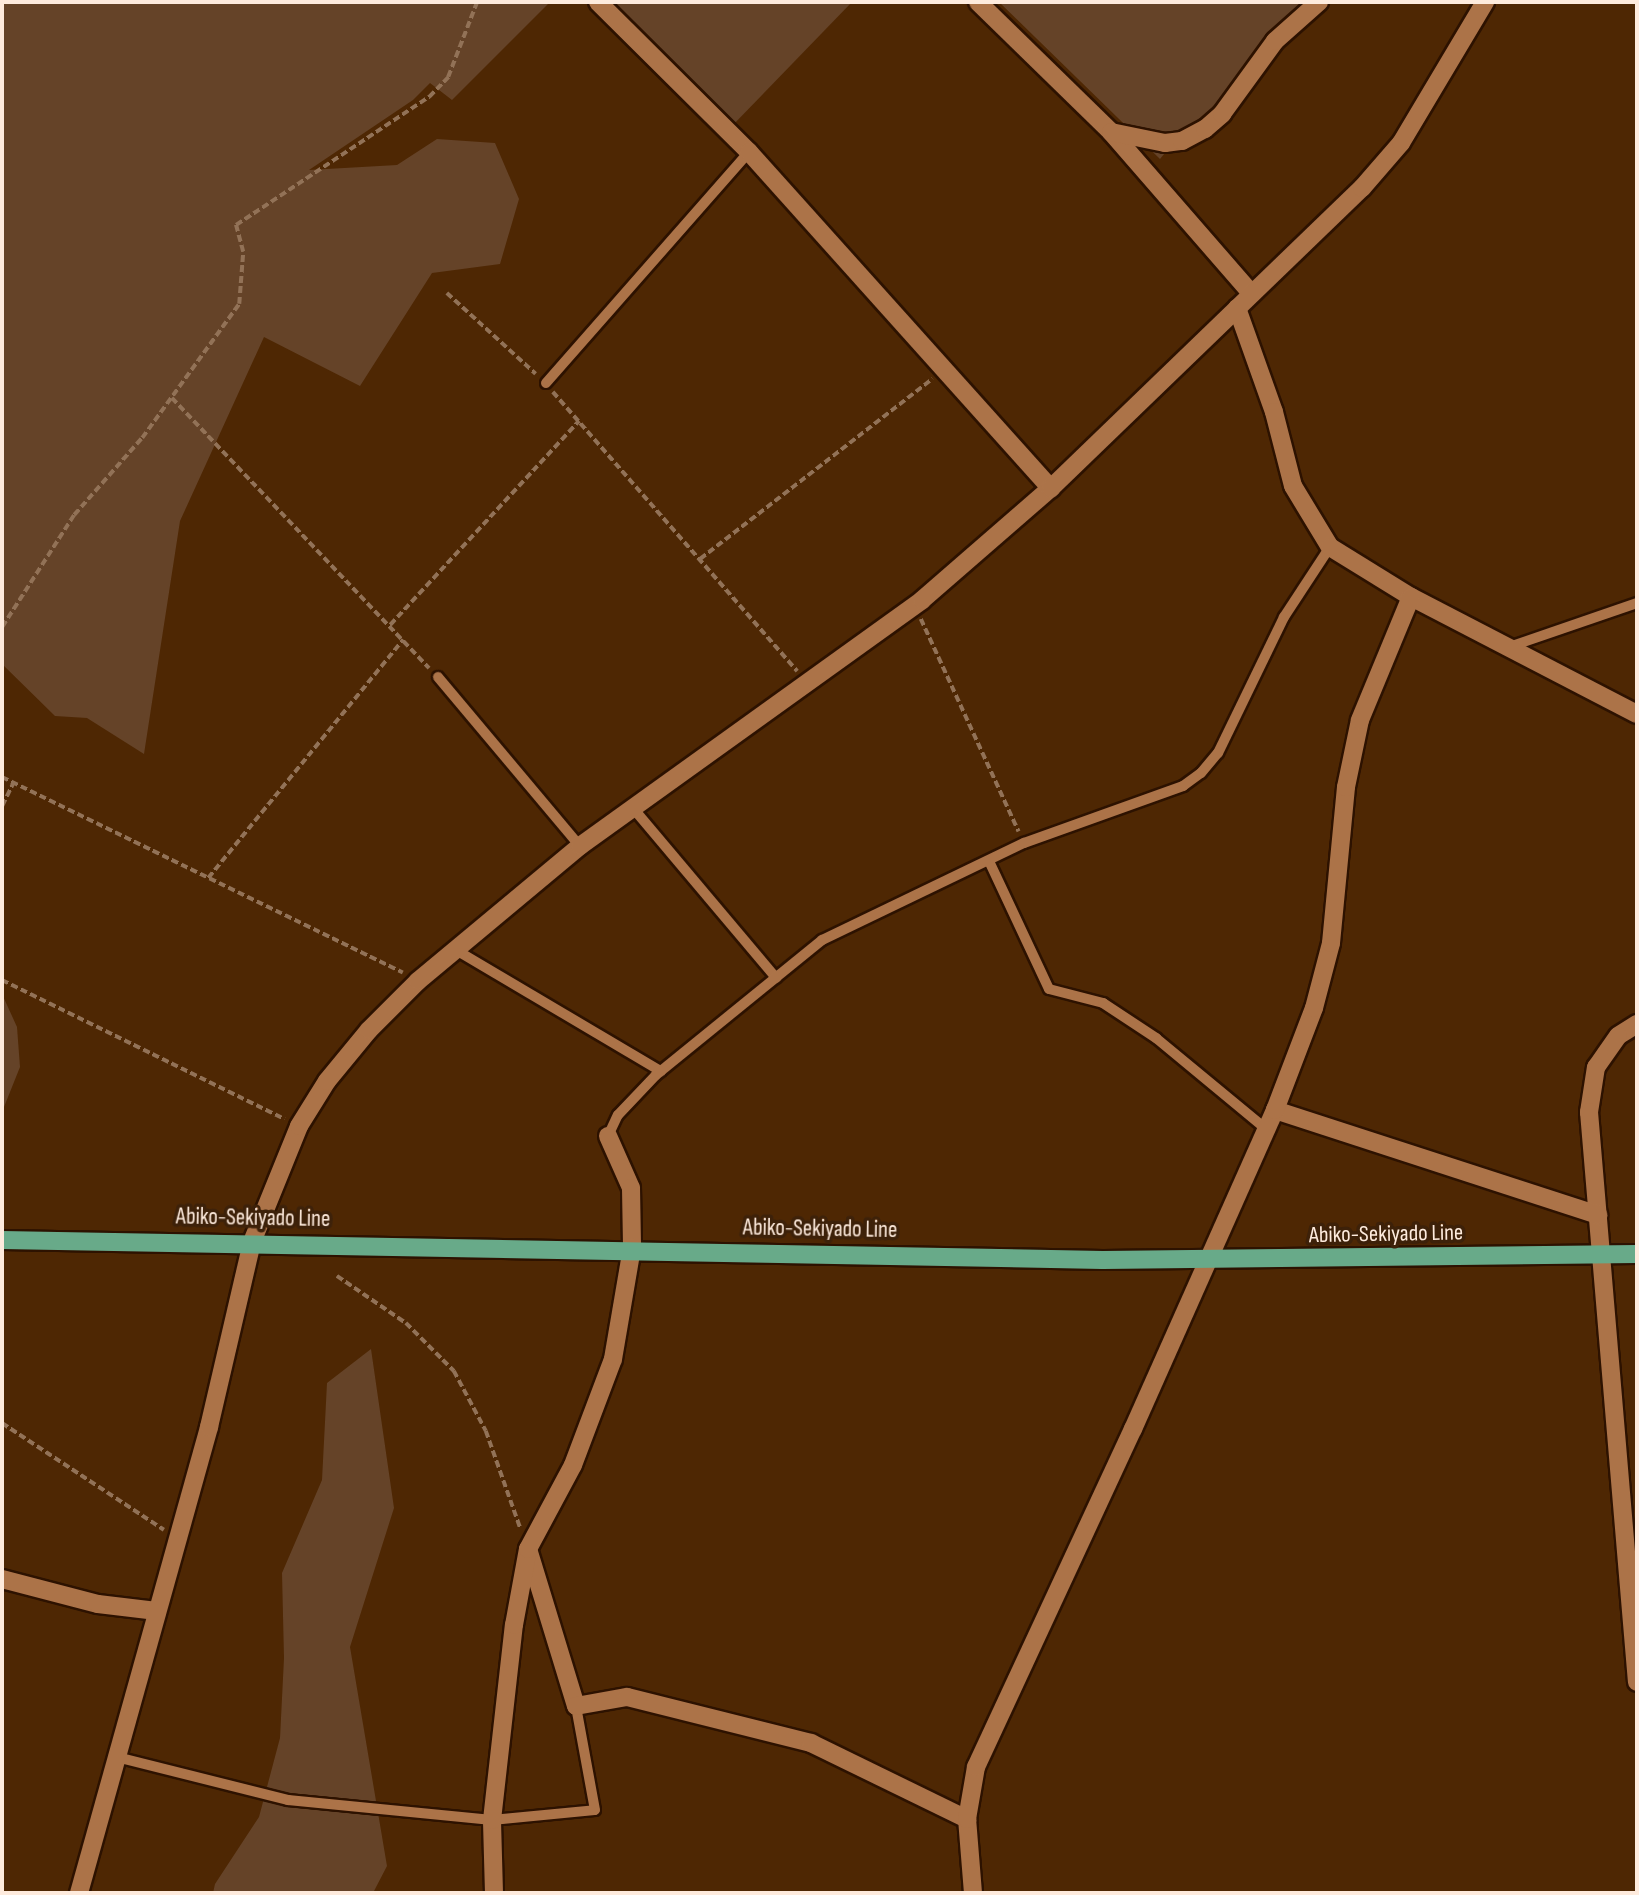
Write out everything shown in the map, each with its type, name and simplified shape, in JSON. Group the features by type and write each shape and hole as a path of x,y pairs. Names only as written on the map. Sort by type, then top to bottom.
{"main road":[{"name":"Abiko-Sekiyado Line","path":"2,1240 632,1248 1208,1261 1637,1254"}],"street":[{"path":"598,2 749,152 1051,488"},
{"path":"978,2 1111,132 1251,293"},
{"path":"1111,132 1165,143 1182,141 1205,129 1222,114 1275,41 1319,2"},
{"path":"79,1893 209,1427 252,1242 299,1126 369,1030 418,981 580,846 915,605 1051,488 1362,188 1401,143 1486,2"},
{"path":"1237,308 1274,412 1293,486 1330,547 1411,597 1637,714"},
{"path":"973,1893 967,1819 976,1768 1208,1261 1275,1110 1314,1008 1331,943 1346,787 1360,720 1411,597"},
{"path":"1637,1024 1618,1036 1596,1067 1589,1112 1637,1682"},
{"path":"1275,1110 1598,1215"},
{"path":"495,1893 492,1820 514,1625 528,1549 573,1465 613,1359 632,1248 631,1188 608,1136"},
{"path":"528,1549 576,1706 627,1697 811,1743 967,1819"},
{"path":"2,1579 98,1604 157,1611"}],"lane":[{"path":"546,383 749,152"},
{"path":"608,1136 618,1115 661,1071 822,940 893,902 1024,843 1183,786 1201,773 1217,753 1284,617 1330,547"},
{"path":"1508,648 1637,603"},
{"path":"438,677 580,846"},
{"path":"633,807 776,978"},
{"path":"989,861 1049,989 1103,1003 1156,1038 1266,1129"},
{"path":"456,950 661,1071"},
{"path":"117,1757 288,1800 492,1820 595,1811 576,1706"}],"path":[{"path":"2,627 74,515 172,398 239,304 243,252 236,225 429,97 448,77 477,2"},
{"path":"447,293 546,383 807,683"},
{"path":"700,560 945,370"},
{"path":"172,398 298,534 438,677"},
{"path":"390,625 579,421"},
{"path":"915,605 1024,843"},
{"path":"208,878 403,640"},
{"path":"2,778 418,981"},
{"path":"2,806 13,783"},
{"path":"2,980 299,1126"},
{"path":"337,1276 406,1323 454,1371 485,1431 528,1549"},
{"path":"2,1423 177,1538"}],"shaded area":[{"path":"2,2 550,2 452,100 430,83 413,100 309,170 397,165 437,139 495,143 519,199 500,264 432,273 360,386 264,337 180,521 144,754 87,718 55,716 2,664"},
{"path":"606,2 852,2 730,128"},
{"path":"999,2 1309,2 1202,121 1183,131 1160,159"},
{"path":"2,994 17,1027 20,1067 2,1112"},
{"path":"371,1349 394,1508 350,1647 387,1866 373,1893 213,1893 215,1884 259,1817 280,1738 284,1658 282,1573 322,1480 327,1383"}]}
